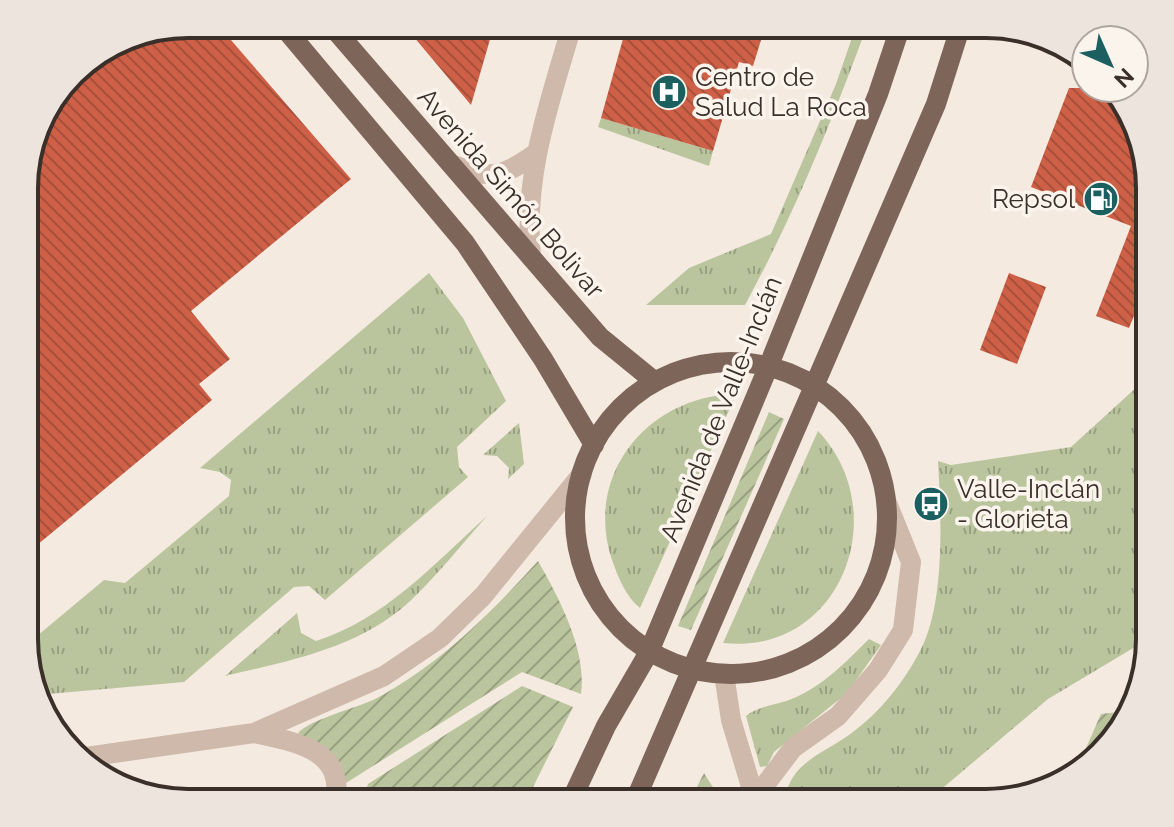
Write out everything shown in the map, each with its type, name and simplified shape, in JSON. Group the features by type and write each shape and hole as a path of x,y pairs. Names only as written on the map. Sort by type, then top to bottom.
{"main road":[{"path":"293,38 465,243 543,359 594,445"},
{"name":"Avenida Simón Bolivar","path":"342,38 600,337 654,381"},
{"name":"Avenida de Valle-Inclán","path":"577,789 606,726 649,652 769,365 878,94 897,38"},
{"path":"640,789 936,104 957,38"},
{"path":"710,362 769,365 816,385 840,404 860,427 874,454 887,503 883,556 861,604 825,643 777,667 724,674 692,670 649,652 618,627 595,596 580,560 574,522 582,474 594,445 620,408 654,381 710,362"}],"street":[{"path":"531,257 528,228 535,154 568,38"},
{"path":"451,164 486,177 512,171 535,154"},
{"path":"94,756 254,733 384,676 440,638 483,596 582,474"},
{"path":"764,789 793,748 838,716 878,670 903,630 911,562 887,503"},
{"path":"724,674 731,720 753,789"},
{"path":"254,733 313,747 332,771 336,789"}],"green space":[{"path":"852,38 862,38 796,202 745,305 646,305 689,268 771,234 836,84"},
{"path":"601,118 713,151 709,166 598,127"},
{"path":"429,273 463,318 506,401 457,447 459,467 468,477 325,600 309,586 294,587 184,682 48,694 39,658 38,635 104,580 125,583 229,496 231,480 220,472 200,468"},
{"path":"1136,388 1136,646 1048,699 942,789 787,789 800,768 853,732 882,706 919,653 928,633 938,585 938,461 951,465 1071,447"},
{"path":"715,396 735,397 640,608 620,580 612,560 606,531 606,504 613,478 624,454 641,433 662,416 687,404"},
{"path":"769,412 784,419 691,630 678,626"},
{"path":"519,423 524,464 508,479 509,468 497,456 483,455"},
{"path":"818,431 841,464 852,500 853,537 844,572 825,603 798,627 764,641 723,643"},
{"path":"487,516 408,603 367,631 322,651 225,676 297,613 301,633 316,641 364,619 408,588"},
{"path":"538,561 576,642 582,677 581,694 522,672 346,783 298,733 313,723 377,698 422,669 483,618"},
{"path":"869,639 881,645 847,693 774,752 767,766 760,767 746,716 815,687"},
{"path":"522,686 573,707 532,789 366,789 368,784"},
{"path":"1117,712 1084,753 1101,714"},
{"path":"704,773 714,789 696,789"}],"building":[{"path":"229,38 351,179 191,311 230,359 199,384 212,400 38,544 38,188 41,159 58,113 89,75 122,53 169,39"},
{"path":"415,38 490,38 471,105"},
{"name":"Centro de Salud La Roca","path":"623,38 762,38 753,66 739,62 713,151 601,118"},
{"path":"1069,88 1070,104 1110,104 1131,149 1136,178 1136,311 1129,328 1096,316 1131,226 1031,187"},
{"path":"1009,273 1046,287 1017,364 980,350"}],"place":[{"name":"Centro de Salud La Roca","path":"669,92"},
{"name":"Repsol","path":"1101,199"},
{"name":"Valle-Inclán - Glorieta","path":"931,504"}]}
